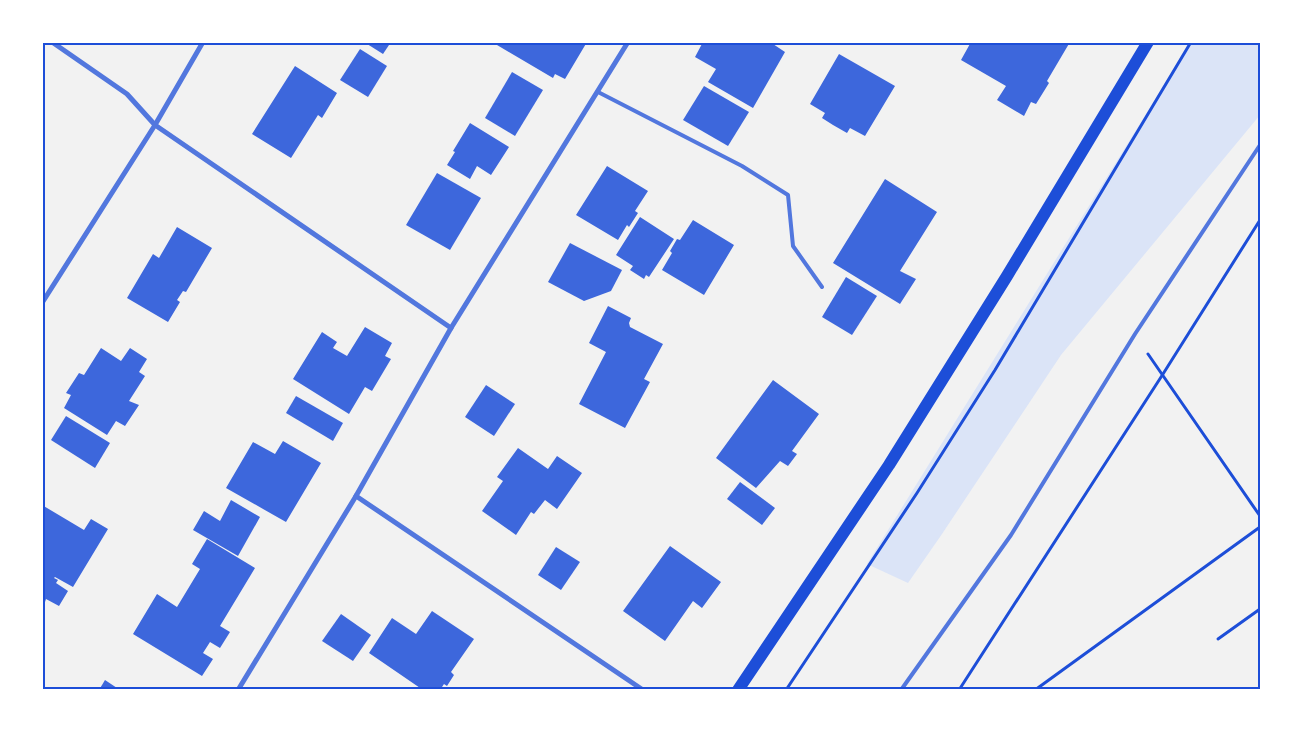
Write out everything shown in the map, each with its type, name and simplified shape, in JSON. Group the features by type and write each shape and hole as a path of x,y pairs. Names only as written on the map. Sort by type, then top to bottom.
{"main road":[{"path":"738,690 889,465 1008,276 1148,42"}],"street":[{"path":"52,42 127,94 155,125 451,328"},
{"path":"42,303 155,125 204,42"},
{"path":"238,690 356,496 451,328 628,42"},
{"path":"356,496 643,690"}],"lane":[{"path":"598,92 742,166 788,195 793,246 822,287"},
{"path":"901,690 1011,534 1135,334 1260,145"}],"path":[{"path":"786,690 918,493 996,370 1191,42"},
{"path":"959,690 1260,220"},
{"path":"1135,334 1260,516"},
{"path":"1035,690 1260,527"},
{"path":"1218,639 1260,609"}],"shaded area":[{"path":"1190,43 1260,43 1260,115 1061,355 908,583 867,564"}],"building":[{"path":"364,42 391,42 383,54"},
{"path":"498,42 587,42 565,79 555,74 553,78 497,45"},
{"path":"703,42 770,42 785,52 753,108 708,82 716,69 695,57"},
{"path":"971,42 1070,42 1036,104 1031,102 1024,116 997,100 1006,86 961,60"},
{"path":"360,49 387,66 368,97 340,80"},
{"path":"839,54 895,86 865,136 850,128 847,133 833,125 822,118 825,113 810,104"},
{"path":"295,66 337,93 322,118 318,115 291,158 252,134"},
{"path":"512,72 543,90 515,136 485,118"},
{"path":"704,86 749,112 728,146 683,120"},
{"path":"470,123 509,147 491,175 477,166 470,179 447,165"},
{"path":"607,166 648,191 635,211 638,213 629,227 627,225 618,240 576,215"},
{"path":"437,173 481,198 450,250 406,225"},
{"path":"885,179 937,212 900,271 916,279 900,304 833,263"},
{"path":"640,217 674,239 649,277 646,275 644,279 630,270 633,266 616,255"},
{"path":"693,220 734,245 704,295 662,270 672,253 670,251 677,239 680,240"},
{"path":"177,227 212,248 186,292 183,291 177,300 180,302 168,322 127,298 153,254 159,258"},
{"path":"570,243 622,270 611,291 584,301 548,282"},
{"path":"846,277 877,296 852,335 822,317"},
{"path":"608,306 631,318 630,327 663,344 644,379 650,382 625,428 579,404 606,352 589,343"},
{"path":"365,327 392,343 385,356 391,359 372,391 365,387 349,414 293,379 322,332 337,342 333,348 347,356"},
{"path":"101,348 121,361 130,348 147,359 139,372 145,376 129,401 139,405 125,426 116,421 107,435 64,408 71,395 66,393 79,373 84,375"},
{"path":"773,380 819,414 792,451 797,454 788,466 780,461 756,488 716,458"},
{"path":"486,385 515,404 494,436 465,417"},
{"path":"296,396 343,423 333,441 286,413"},
{"path":"66,416 110,443 95,468 51,440"},
{"path":"283,441 321,463 286,522 226,488 253,442 275,454"},
{"path":"518,448 548,469 557,456 582,473 557,509 545,500 534,514 531,512 516,535 482,511 503,481 497,477"},
{"path":"740,482 775,508 762,525 727,499"},
{"path":"231,500 260,517 238,556 193,530 204,511 220,521"},
{"path":"42,505 84,530 91,519 108,529 73,587 54,578 58,580 56,583 68,591 59,606 46,599 45,602 42,601"},
{"path":"207,539 255,568 220,626 230,632 220,648 210,642 203,653 213,659 202,676 133,634 157,594 177,607 200,569 192,564"},
{"path":"670,546 721,582 702,608 693,601 665,641 623,611"},
{"path":"556,547 580,562 561,590 538,575"},
{"path":"432,611 474,639 451,672 454,675 447,686 444,684 440,690 423,690 369,653 392,618 416,634"},
{"path":"341,614 371,635 353,661 322,641"},
{"path":"105,680 120,690 99,690"}]}
